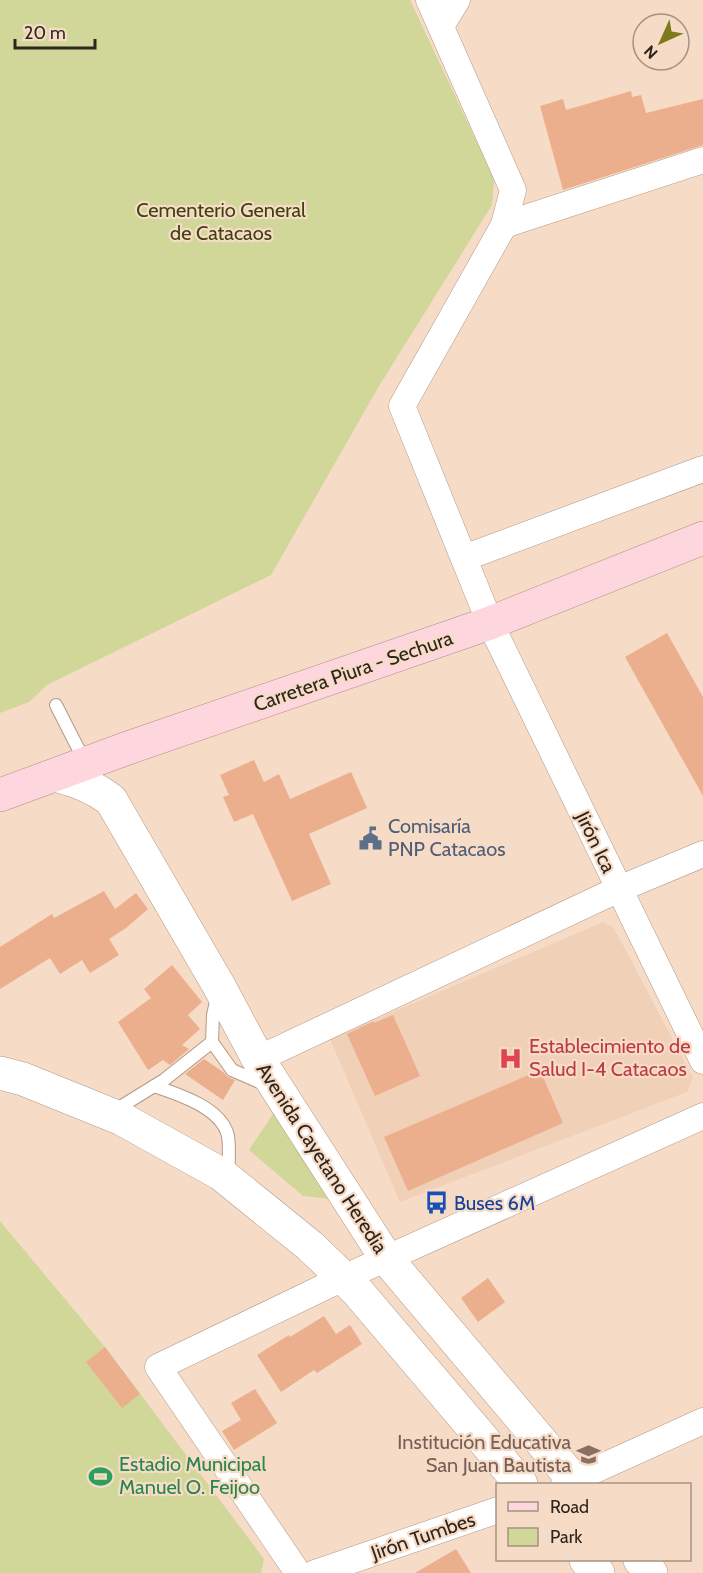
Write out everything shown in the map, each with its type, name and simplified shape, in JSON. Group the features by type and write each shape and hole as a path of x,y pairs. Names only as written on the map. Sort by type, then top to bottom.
{"main road":[{"name":"Carretera Piura - Sechura","path":"0,795 125,749 490,623 703,538"},
{"path":"111,800 115,775 125,749"},
{"name":"Avenida Cayetano Heredia","path":"55,775 81,782 111,800 276,1089 386,1258 572,1483"},
{"path":"0,1073 23,1079 132,1124 221,1174 310,1246 357,1291 519,1483"},
{"path":"587,1561 598,1573"},
{"path":"641,1561 651,1573"}],"street":[{"path":"429,0 513,189 504,225"},
{"path":"441,26 456,0"},
{"path":"504,225 703,160"},
{"name":"Jirón Ica","path":"504,225 402,406 490,623 703,1061"},
{"path":"464,558 703,469"},
{"path":"258,1059 619,889 703,854"},
{"path":"298,1573 158,1367 386,1258 703,1116"},
{"path":"572,1483 703,1420"},
{"name":"Jirón Tumbes","path":"315,1573 496,1511"}],"lane":[{"path":"56,705 86,763"},
{"path":"219,986 213,1015 212,1042 232,1070 276,1089"},
{"path":"109,1114 164,1080 212,1042"},
{"path":"154,1086 185,1096 218,1118 228,1135 229,1181"}],"shaded area":[{"name":"Establecimiento de Salud I-4 Catacaos","path":"603,922 614,928 693,1078 687,1092 400,1202 330,1039"}],"green space":[{"name":"Cementerio General de Catacaos","path":"0,0 410,0 494,179 492,205 379,386 271,575 47,685 29,702 0,713"},
{"path":"275,1111 330,1199 303,1196 249,1150"},
{"name":"Estadio Municipal Manuel O. Feijoo","path":"0,1221 105,1347 264,1559 261,1573 0,1573"}],"building":[{"path":"631,91 632,97 641,95 646,113 703,99 703,145 563,190 540,106 563,99 566,110"},
{"path":"667,633 703,697 703,796 625,657"},
{"path":"254,760 264,782 279,774 290,799 351,772 367,808 309,834 331,884 292,901 253,814 234,822 223,797 229,795 220,775"},
{"path":"104,891 115,909 136,893 148,909 109,939 119,955 90,973 82,960 60,974 50,958 0,989 0,947 52,914 54,918"},
{"path":"172,965 202,1002 188,1015 200,1029 182,1045 189,1049 170,1065 163,1060 148,1070 118,1022 151,998 144,989"},
{"path":"393,1015 420,1076 375,1096 347,1034"},
{"path":"204,1059 235,1080 223,1100 185,1074"},
{"path":"540,1070 563,1123 408,1191 384,1137"},
{"path":"488,1278 505,1302 478,1322 461,1298"},
{"path":"324,1316 336,1334 350,1325 362,1344 317,1373 314,1370 281,1392 257,1355"},
{"path":"105,1347 140,1394 122,1408 86,1362"},
{"path":"255,1389 277,1423 234,1450 222,1431 241,1420 231,1403"},
{"path":"456,1549 471,1573 415,1573"}],"place":[{"name":"Comisaría PNP Catacaos","path":"370,838"},
{"name":"Establecimiento de Salud I-4 Catacaos","path":"511,1058"},
{"name":"Buses 6M","path":"436,1203"},
{"name":"Institución Educativa San Juan Bautista","path":"589,1454"},
{"name":"Estadio Municipal Manuel O. Feijoo","path":"101,1476"}]}
